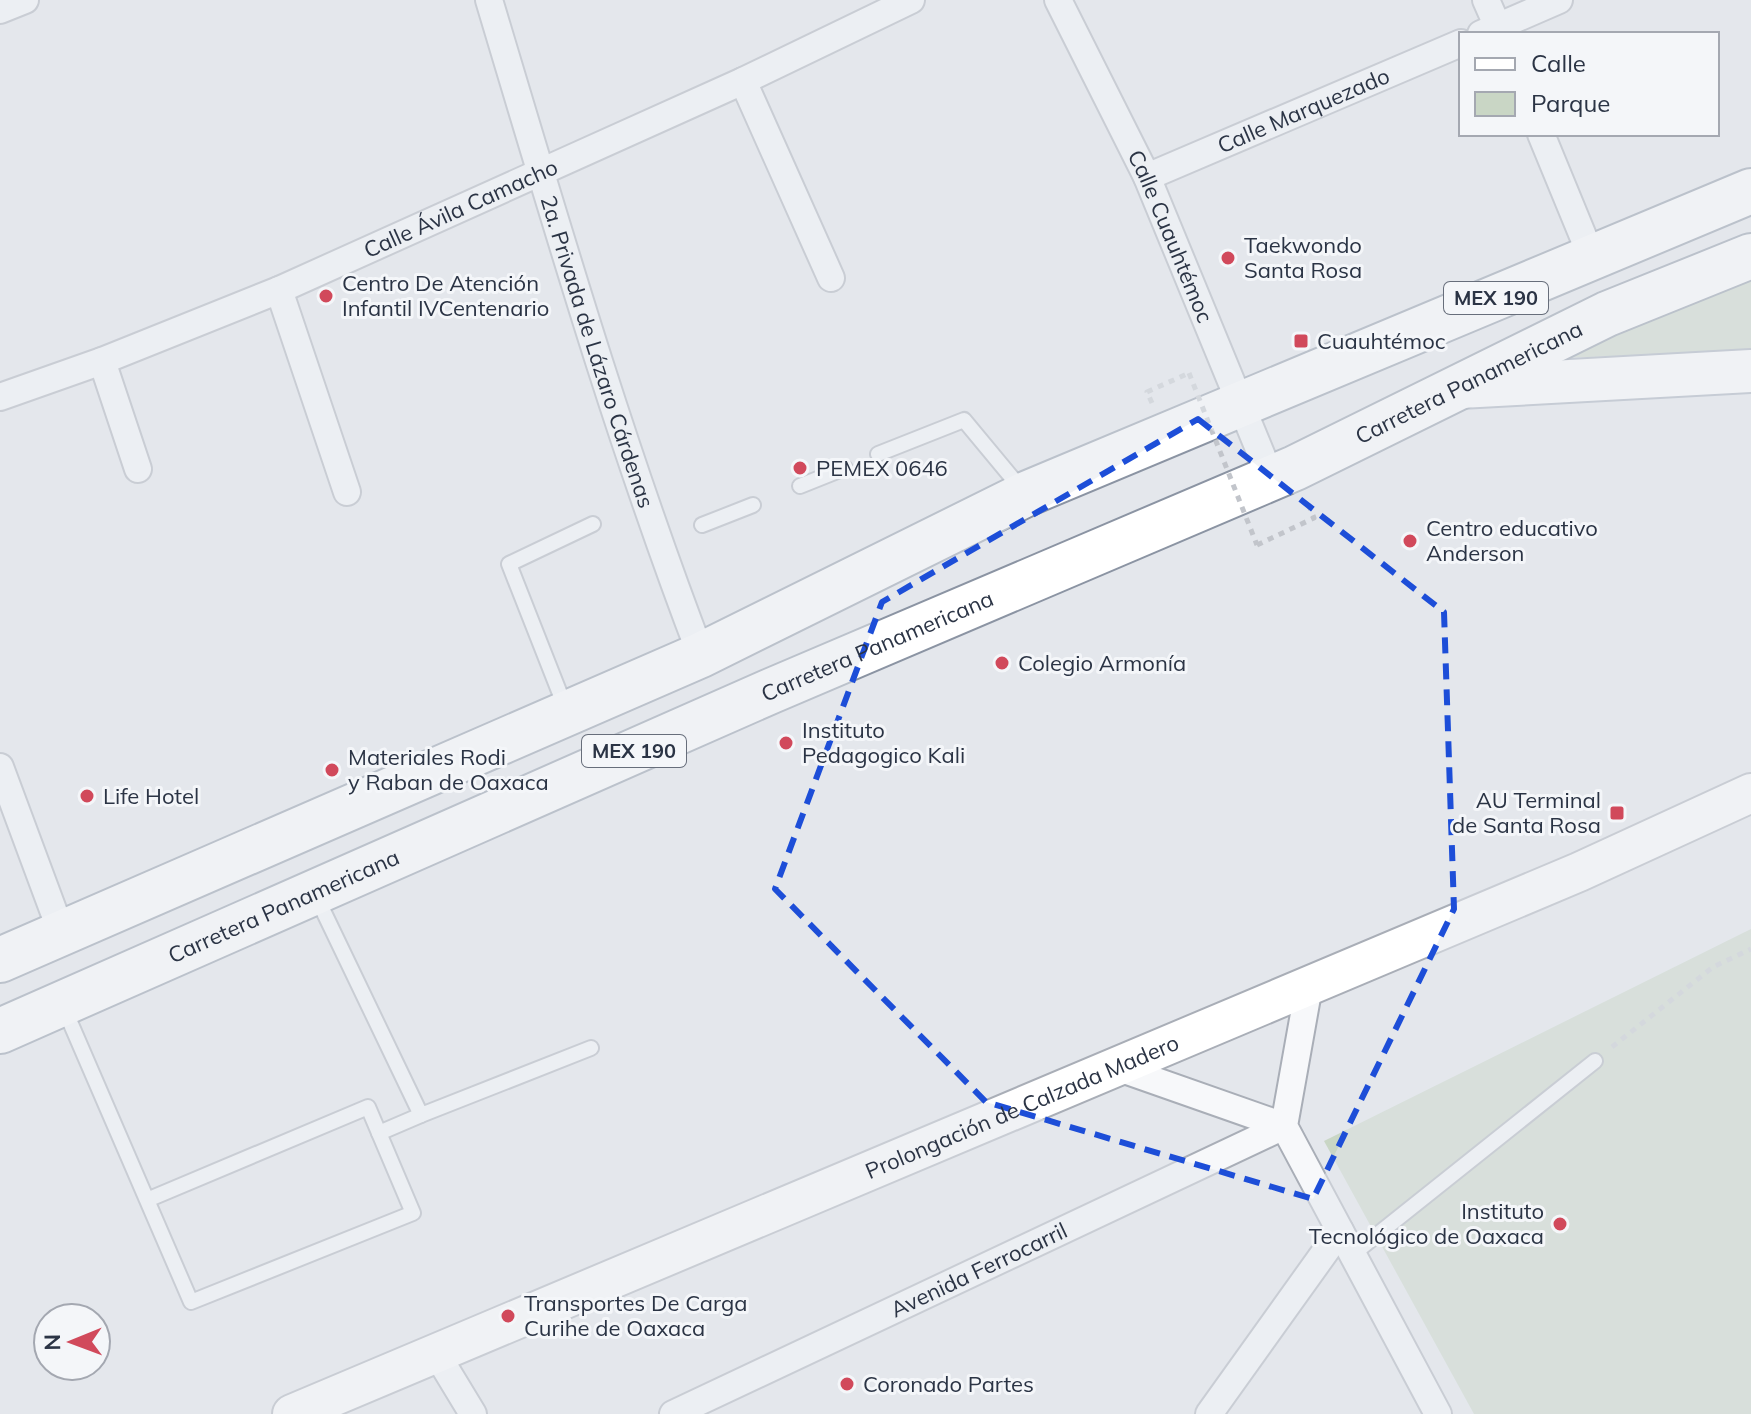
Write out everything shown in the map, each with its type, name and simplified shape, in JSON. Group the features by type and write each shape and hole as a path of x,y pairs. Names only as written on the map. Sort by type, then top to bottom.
{"highway":[{"name":"MEX 190","path":"0,960 701,655 1026,494 1751,191"},
{"name":"Carretera Panamericana","path":"0,1031 771,691 1271,478 1607,314 1751,256"}],"main road":[{"name":"MEX 190","path":"1459,387 1751,371"}],"street":[{"path":"0,10 25,0"},
{"name":"2a. Privada de Lázaro Cárdenas","path":"489,0 540,171 701,655"},
{"name":"Calle Ávila Camacho","path":"0,397 102,361 279,290 743,81 911,0"},
{"name":"Calle Cuauhtémoc","path":"1058,0 1147,177 1271,478"},
{"path":"1486,0 1493,32 1559,0"},
{"name":"Calle Marquezado","path":"1147,177 1459,44"},
{"path":"743,81 831,278"},
{"path":"1542,136 1592,258"},
{"path":"279,290 347,492"},
{"path":"102,361 138,469"},
{"path":"0,767 62,934"},
{"name":"Prolongación de Calzada Madero","path":"292,1414 1579,872 1751,793"},
{"path":"1309,986 1284,1126 1438,1414"},
{"path":"1116,1067 1284,1126"},
{"name":"Avenida Ferrocarril","path":"673,1414 1284,1126"},
{"path":"1209,1414 1340,1231"},
{"path":"436,1353 473,1414"}],"lane":[{"path":"878,454 964,420 1026,494"},
{"path":"800,486 845,468"},
{"path":"702,525 753,505"},
{"path":"568,713 509,564 593,524"},
{"path":"314,892 421,1115"},
{"path":"62,1004 191,1302 413,1213 368,1107 147,1200"},
{"path":"379,1133 591,1048"},
{"path":"1353,1254 1595,1061"}],"path":[{"path":"1147,392 1189,373 1257,545 1314,518"},
{"path":"1595,1061 1713,967 1751,949"}],"highlighted area":[{"path":"1198,419 1444,612 1454,909 1313,1199 986,1102 775,889 882,602"}],"green space":[{"path":"1751,271 1751,351 1561,358"},
{"name":"Instituto Tecnológico de Oaxaca","path":"1751,929 1751,1414 1474,1414 1324,1141"}],"place":[{"name":"Taekwondo Santa Rosa","path":"1228,258"},
{"name":"Centro De Atención Infantil IVCentenario","path":"326,296"},
{"name":"Cuauhtémoc","path":"1301,341"},
{"name":"PEMEX 0646","path":"800,468"},
{"name":"Centro educativo Anderson","path":"1410,541"},
{"name":"Colegio Armonía","path":"1002,663"},
{"name":"Instituto Pedagogico Kali","path":"786,743"},
{"name":"Materiales Rodi y Raban de Oaxaca","path":"332,770"},
{"name":"Life Hotel","path":"87,796"},
{"name":"AU Terminal de Santa Rosa","path":"1617,813"},
{"name":"Instituto Tecnológico de Oaxaca","path":"1560,1224"},
{"name":"Transportes De Carga Curihe de Oaxaca","path":"508,1316"},
{"name":"Coronado Partes","path":"847,1384"}]}
